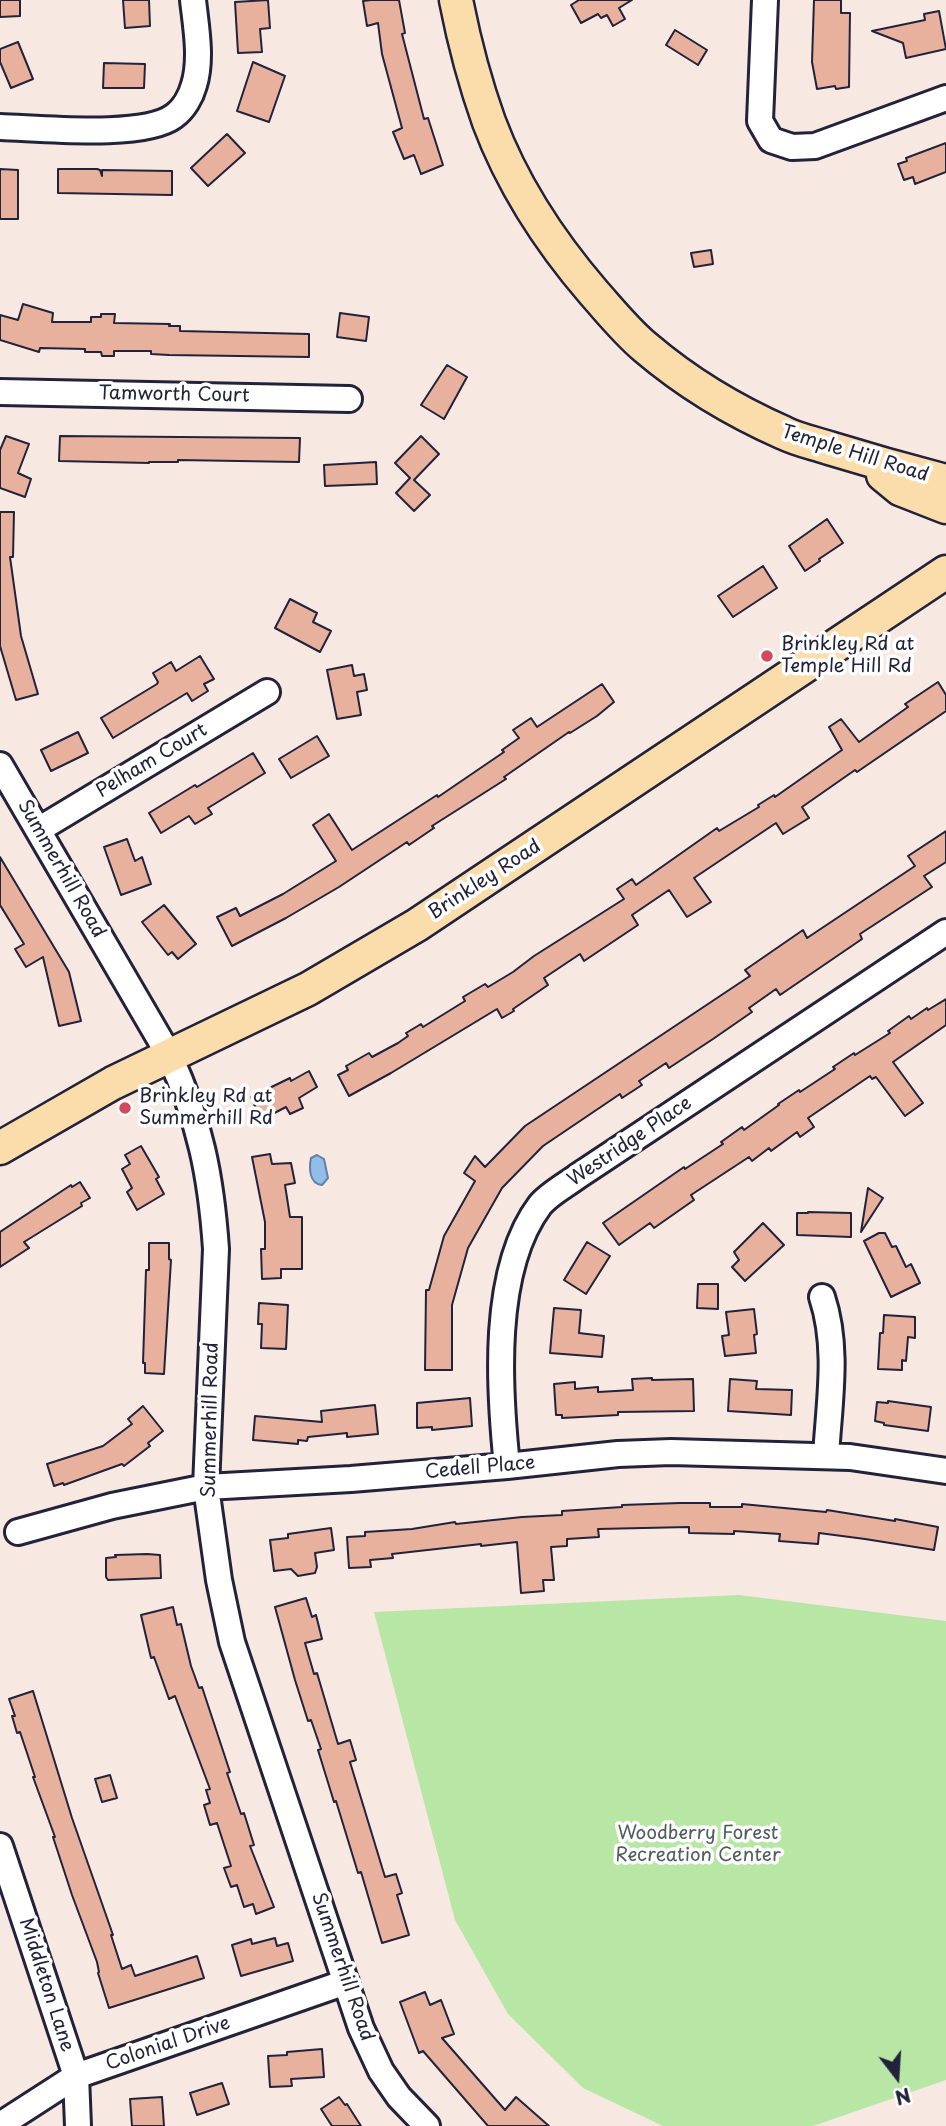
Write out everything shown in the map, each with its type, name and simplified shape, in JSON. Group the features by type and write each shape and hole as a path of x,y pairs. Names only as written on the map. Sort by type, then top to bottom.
{"main road":[{"name":"Temple Hill Road","path":"456,0 478,89 490,125 534,215 568,263 642,345 732,408 786,435 946,481"},
{"path":"866,460 946,465"},
{"path":"866,460 900,489 946,507"},
{"name":"Brinkley Road","path":"0,1148 81,1101 169,1055 307,989 417,925 945,571"}],"street":[{"path":"0,127 114,130 147,126 174,117 190,96 197,71 193,0"},
{"path":"765,0 760,121 771,141 792,147 816,146 946,98"},
{"name":"Tamworth Court","path":"0,392 349,399"},
{"name":"Pelham Court","path":"38,830 267,692"},
{"name":"Summerhill Road","path":"0,765 169,1055 190,1102 206,1159 216,1249 206,1487 219,1580 232,1642 361,2028 381,2071 399,2097 427,2126"},
{"name":"Westridge Place","path":"507,1466 500,1362 504,1314 518,1246 541,1204 578,1176 946,932"},
{"path":"822,1297 829,1317 831,1341 826,1456"},
{"name":"Cedell Place","path":"18,1532 112,1506 206,1487 351,1479 618,1454 671,1452 826,1456 862,1458 946,1471"},
{"name":"Middleton Lane","path":"0,1846 76,2076 78,2126"},
{"name":"Colonial Drive","path":"0,2125 76,2076 345,1982"}],"green space":[{"name":"Woodberry Forest Recreation Center","path":"739,1595 946,1621 946,2080 813,2126 663,2126 583,2088 508,2014 455,1920 374,1612"}],"water":[{"path":"317,1155 324,1159 328,1178 322,1185 312,1179 310,1171 311,1158"}],"building":[{"path":"0,0 20,0 20,16 0,17"},
{"path":"123,0 149,0 150,26 125,28"},
{"path":"268,0 270,28 260,29 262,52 238,53 235,2"},
{"path":"399,0 405,33 402,34 424,119 428,118 443,165 421,174 414,155 404,159 393,132 402,128 382,54 378,23 367,26 363,1"},
{"path":"579,0 632,0 619,8 625,19 613,26 607,15 601,18 598,14 581,23 571,5"},
{"path":"814,0 841,0 841,13 850,13 849,87 817,89 812,62"},
{"path":"939,11 946,49 906,58 903,43 872,31 925,20 924,14"},
{"path":"675,30 707,50 698,65 666,45"},
{"path":"18,42 33,79 11,88 0,62 0,49"},
{"path":"253,62 285,76 269,122 237,111"},
{"path":"104,63 145,64 144,88 103,88"},
{"path":"227,134 245,153 208,186 191,168"},
{"path":"946,143 946,172 915,184 913,177 904,180 898,164 907,161 906,158"},
{"path":"0,169 18,170 18,219 0,219"},
{"path":"58,169 97,169 102,176 102,170 172,171 172,195 58,193"},
{"path":"711,250 713,264 694,267 691,253"},
{"path":"23,304 53,313 52,322 91,322 91,317 115,314 114,323 170,324 169,326 180,326 180,331 309,334 309,357 169,355 151,354 151,351 114,351 114,356 102,356 101,352 85,352 85,349 40,348 39,352 0,340 0,315 18,320"},
{"path":"340,313 369,317 366,341 337,337"},
{"path":"447,365 467,377 444,419 421,405"},
{"path":"6,436 29,444 18,473 31,479 25,497 0,488 0,450"},
{"path":"60,436 300,438 299,462 59,461"},
{"path":"421,436 439,454 414,480 430,495 414,511 396,493 410,478 395,463"},
{"path":"376,462 377,484 325,486 324,465"},
{"path":"0,512 14,512 13,557 10,557 21,636 38,694 16,700 0,646"},
{"path":"827,519 843,543 805,571 789,546"},
{"path":"763,566 777,588 733,617 718,596"},
{"path":"290,599 317,613 313,622 331,631 320,652 275,628"},
{"path":"200,656 214,679 204,684 208,691 192,701 187,693 113,738 101,718 157,684 153,673 171,662 176,671"},
{"path":"352,665 354,676 364,674 367,690 357,692 361,715 337,719 327,670"},
{"path":"938,682 946,695 946,711 802,807 809,818 783,834 776,823 694,878 711,902 687,917 669,890 632,915 638,925 584,961 580,954 544,978 548,985 513,1009 514,1011 502,1018 497,1009 349,1096 338,1075 348,1070 346,1066 369,1053 372,1057 398,1043 408,1036 406,1033 421,1024 423,1027 465,1001 463,997 485,984 488,987 513,972 624,899 617,889 632,879 636,885 717,828 719,831 774,795 775,797 842,750 829,727 841,719 859,742 908,707 905,704"},
{"path":"602,684 614,702 597,716 569,732 504,777 506,779 432,826 434,828 409,845 407,842 339,887 232,946 217,917 236,908 240,916 283,894 336,861 313,825 329,814 352,850 504,752 502,750 519,738 513,730 531,718 537,727"},
{"path":"78,732 88,753 51,771 41,750"},
{"path":"317,736 329,756 291,778 279,759"},
{"path":"253,753 265,773 208,808 212,814 195,824 189,816 161,833 149,813"},
{"path":"946,831 946,862 924,876 932,887 860,934 862,939 780,995 776,989 749,1008 752,1012 713,1039 669,1068 666,1063 639,1081 642,1085 622,1098 620,1094 543,1146 502,1188 468,1248 452,1305 452,1370 425,1370 426,1290 429,1290 444,1236 475,1181 464,1173 475,1156 485,1167 525,1126 750,976 745,970 803,930 807,938 915,866 908,856"},
{"path":"127,839 135,861 142,857 151,884 121,895 104,847"},
{"path":"0,857 69,972 81,1021 59,1026 43,957 26,967 15,949 24,944 0,905"},
{"path":"164,905 196,944 178,959 172,952 168,955 142,922"},
{"path":"946,999 946,1025 893,1062 923,1103 905,1116 876,1077 872,1079 870,1076 808,1118 814,1127 800,1137 797,1132 752,1161 749,1157 691,1195 694,1200 654,1228 650,1223 619,1245 603,1223 684,1167 685,1169 723,1144 721,1142 742,1127 744,1130 778,1104 835,1069 833,1067 854,1053 855,1055 890,1033 888,1031 909,1016 911,1019"},
{"path":"309,1071 317,1087 299,1098 303,1108 290,1114 286,1107 261,1120 251,1097"},
{"path":"141,1146 159,1177 156,1179 164,1194 137,1210 127,1192 132,1188 122,1169 130,1164 125,1155"},
{"path":"270,1154 272,1164 291,1163 295,1183 285,1185 290,1217 302,1217 302,1269 281,1269 281,1278 262,1279 261,1249 265,1249 265,1222 252,1157"},
{"path":"80,1182 90,1198 81,1203 82,1206 24,1242 29,1248 0,1267 0,1232 71,1185 72,1187"},
{"path":"868,1188 883,1198 861,1232"},
{"path":"797,1213 851,1213 851,1237 797,1235"},
{"path":"763,1223 784,1245 745,1281 732,1267 739,1260 734,1252"},
{"path":"879,1233 885,1233 892,1247 896,1246 906,1267 911,1264 920,1283 891,1297 864,1241"},
{"path":"587,1242 610,1256 586,1294 564,1280"},
{"path":"149,1243 169,1243 171,1260 164,1374 145,1373 143,1363"},
{"path":"698,1284 718,1284 718,1309 697,1308"},
{"path":"259,1303 288,1305 286,1349 261,1348"},
{"path":"554,1308 581,1310 579,1333 604,1336 602,1357 550,1353"},
{"path":"754,1309 756,1353 725,1356 722,1336 729,1335 726,1312"},
{"path":"884,1315 915,1317 915,1338 908,1337 906,1361 902,1360 902,1370 878,1369"},
{"path":"632,1379 693,1379 694,1411 618,1412 618,1415 562,1418 562,1415 556,1415 554,1384 575,1382 575,1389 598,1387 598,1392 633,1390"},
{"path":"730,1379 757,1381 756,1389 792,1390 791,1415 728,1411"},
{"path":"470,1398 472,1426 432,1430 432,1427 417,1428 417,1403"},
{"path":"877,1402 931,1407 928,1431 884,1425 875,1421"},
{"path":"375,1405 378,1434 347,1437 347,1433 308,1437 307,1441 298,1440 298,1444 253,1440 255,1416 322,1422 321,1411"},
{"path":"143,1406 163,1431 148,1443 150,1446 124,1466 122,1464 64,1485 54,1486 47,1464 103,1446 132,1424 128,1419"},
{"path":"710,1503 710,1507 742,1507 742,1504 827,1510 938,1527 934,1550 819,1533 818,1544 779,1541 780,1534 734,1531 734,1534 689,1533 689,1527 598,1529 599,1537 567,1539 567,1546 551,1547 554,1580 543,1580 544,1591 521,1593 517,1542 392,1554 393,1558 370,1560 371,1567 349,1568 347,1537 365,1536 365,1532 412,1529 455,1522 562,1515 562,1511 622,1505"},
{"path":"331,1528 334,1550 315,1553 315,1573 298,1576 291,1569 274,1571 270,1540 288,1538 288,1534"},
{"path":"115,1555 160,1555 161,1578 108,1580 106,1577 106,1558 116,1557"},
{"path":"306,1598 312,1617 316,1615 322,1639 305,1643 314,1674 317,1673 338,1744 350,1740 356,1760 350,1762 385,1877 396,1874 402,1893 397,1895 409,1935 382,1943 361,1872 358,1873 336,1801 334,1802 318,1750 321,1749 311,1720 308,1721 275,1607"},
{"path":"173,1607 177,1625 181,1624 191,1666 199,1688 202,1687 230,1772 227,1773 241,1814 244,1813 254,1845 250,1846 274,1907 256,1914 253,1904 244,1907 237,1885 231,1887 224,1868 231,1866 217,1823 210,1825 204,1805 210,1803 206,1790 210,1789 175,1696 169,1699 154,1657 151,1658 141,1615"},
{"path":"33,1691 122,1969 131,1965 135,1976 197,1956 204,1978 109,2008 97,1962 72,1895 20,1732 17,1733 12,1716 15,1716 9,1699"},
{"path":"110,1775 117,1798 102,1802 95,1779"},
{"path":"275,1938 277,1946 288,1943 293,1961 241,1976 232,1945 251,1939 252,1944"},
{"path":"425,1992 430,2005 441,2000 454,2034 442,2038 505,2110 516,2097 549,2126 488,2126 423,2051 419,2053 400,2002"},
{"path":"322,2049 324,2077 291,2079 292,2086 270,2087 268,2056"},
{"path":"222,2083 229,2104 197,2115 190,2093"},
{"path":"162,2097 164,2126 132,2126 130,2099"},
{"path":"339,2097 347,2104 361,2126 332,2126 321,2109"}],"place":[{"name":"Brinkley Rd at Temple Hill Rd","path":"767,656"},
{"name":"Brinkley Rd at Summerhill Rd","path":"125,1108"}]}
